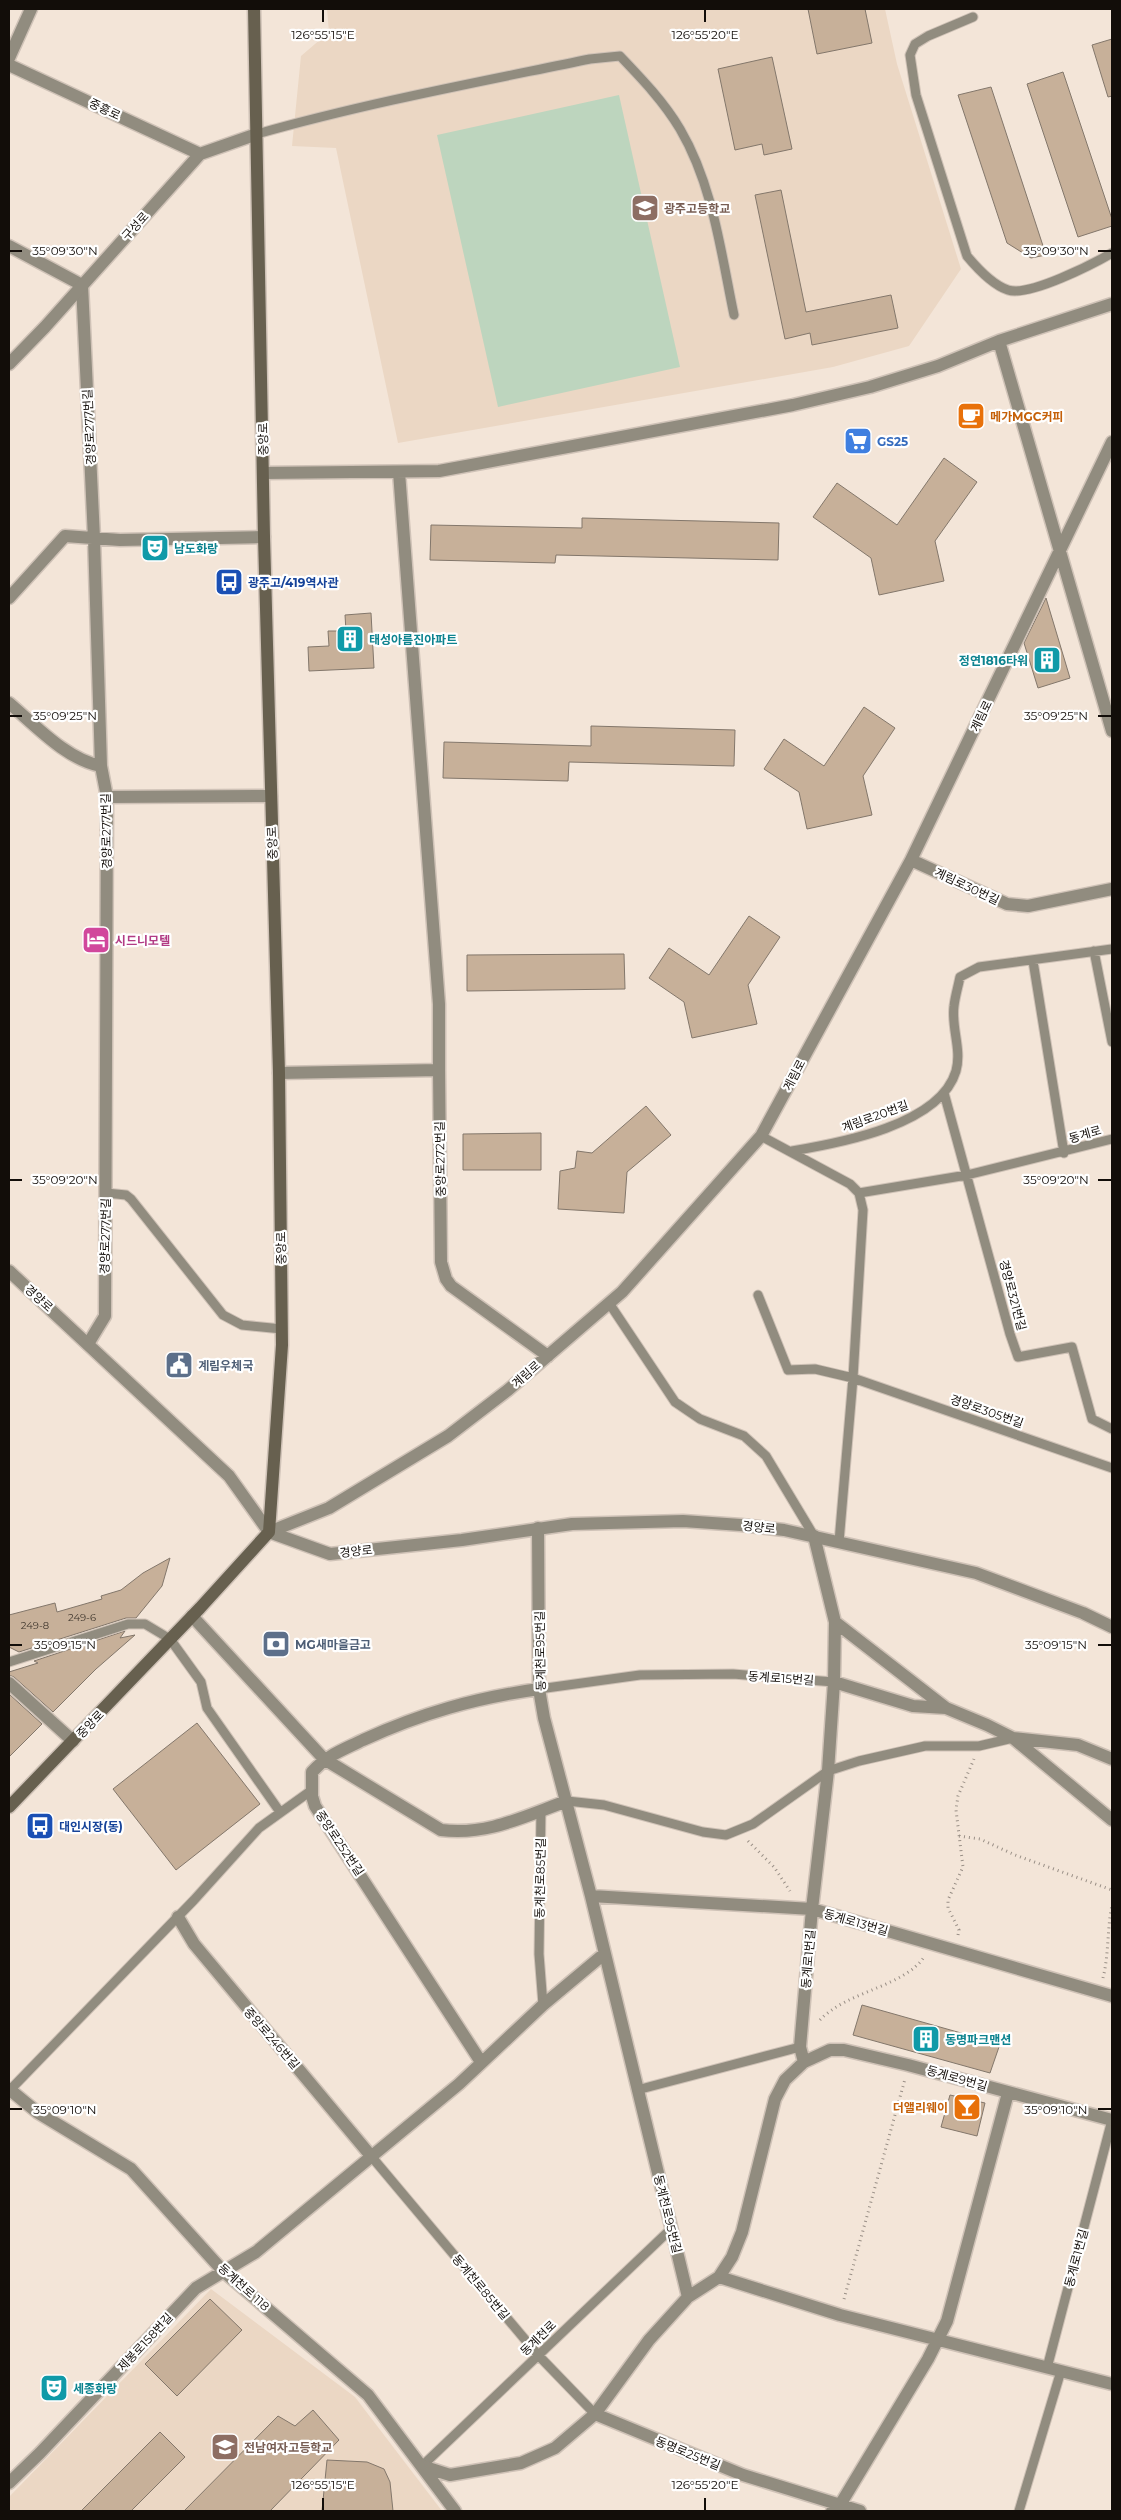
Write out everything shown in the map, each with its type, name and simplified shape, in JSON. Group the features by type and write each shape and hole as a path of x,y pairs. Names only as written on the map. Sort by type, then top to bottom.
{"main road":[{"name":"중앙로","path":"9,1807 192,1616 269,1532 280,1387 282,1330 254,9"}],"street":[{"path":"9,58 31,9"},
{"name":"중흥로","path":"9,65 200,154"},
{"name":"구성로","path":"9,364 45,327 200,154 257,134"},
{"path":"9,246 82,284"},
{"name":"경양로277번길","path":"82,284 94,538 100,766 107,797 105,1316 88,1344"},
{"path":"264,473 439,471 793,405 870,386 938,366 999,341 1112,304"},
{"path":"999,341 1112,731"},
{"name":"계림로","path":"269,1532 329,1508 417,1456 448,1436 508,1390 622,1292 761,1136 912,860 1112,442"},
{"path":"278,1073 439,1070 438,994 399,472"},
{"path":"9,598 65,536 120,540 264,537"},
{"path":"9,703 73,756 86,764 100,766"},
{"path":"107,797 271,796"},
{"name":"계림로30번길","path":"912,860 1007,904 1028,906 1112,889"},
{"name":"중앙로272번길","path":"439,1070 442,1262 446,1279 451,1286 548,1356"},
{"name":"경양로","path":"9,1271 229,1476 269,1532 330,1554 462,1540 538,1528 618,1522 683,1522 741,1525 814,1536 976,1573 1083,1613 1112,1627"},
{"name":"동계천로95번길","path":"538,1528 539,1689 544,1718 591,1896 688,2297"},
{"name":"동계로1번길","path":"804,2062 800,2047 806,1909 828,1771 834,1682 835,1622 814,1536"},
{"path":"192,1616 324,1759 442,1830 461,1832 502,1826 567,1801"},
{"path":"835,1622 946,1708"},
{"name":"동계로15번길","path":"834,1682 913,1706 946,1708 1013,1738 1112,1820"},
{"path":"9,1684 73,1741"},
{"path":"324,1759 402,1722 450,1706 490,1696 539,1689"},
{"name":"동계로15번길","path":"1013,1738 1078,1745 1112,1759"},
{"name":"중앙로252번길","path":"324,1759 312,1772 312,1790 315,1806 481,2062"},
{"name":"동계로13번길","path":"591,1896 806,1909 1112,1996"},
{"name":"중앙로246번길","path":"178,1917 194,1944 371,2156"},
{"path":"223,2271 256,2252 459,2084 543,2006 604,1954"},
{"name":"동계로9번길","path":"804,2062 830,2050 844,2050 908,2065 1112,2120"},
{"path":"422,2466 450,2475 521,2463 555,2448 595,2414 649,2340 688,2297 719,2277 732,2257 742,2232 776,2099 785,2080 804,2062"},
{"name":"동계천로 118","path":"10,2090 37,2112 131,2169 223,2271 368,2395 455,2511"},
{"path":"836,2508 939,2339 947,2320 1008,2093"},
{"name":"제봉로158번길","path":"9,2483 40,2453 196,2288 223,2271"},
{"path":"719,2277 840,2314 1112,2384"},
{"name":"동명로25번길","path":"595,2414 743,2475 836,2508 860,2511"}],"lane":[{"path":"973,17 928,36 915,44 910,55 916,95 967,256 979,270 1009,290 1027,288 1073,274 1112,253"},
{"path":"257,134 317,117 413,96 590,59 620,56 656,95 691,150 700,171 711,208 734,315"},
{"name":"계림로20번길","path":"792,1151 832,1144 886,1127 922,1111 944,1093 956,1072 958,1054 954,1007 960,977 979,966 1033,961 1112,949"},
{"path":"1094,951 1112,1042"},
{"path":"859,1193 967,1175 1064,1153 1033,961"},
{"name":"경양로321번길","path":"944,1093 1018,1357 1072,1347 1092,1419 1112,1429"},
{"path":"761,1136 792,1151 850,1184 859,1193 863,1210 853,1378 839,1542"},
{"name":"동계로","path":"1064,1153 1112,1139"},
{"path":"106,1193 126,1195 131,1199 223,1315 242,1325 282,1330"},
{"name":"경양로305번길","path":"758,1295 788,1370 815,1369 853,1378 1112,1468"},
{"path":"609,1303 675,1402 700,1419 744,1436 766,1456 814,1536"},
{"path":"9,1662 128,1624 145,1624 170,1639 201,1682 207,1708 280,1812"},
{"name":"동계로15번길","path":"539,1689 640,1675 668,1674 734,1674 834,1682"},
{"name":"동계로15번길","path":"828,1771 859,1761 925,1746 979,1746 1013,1738"},
{"path":"567,1801 604,1805 703,1832 726,1835 753,1824 828,1771"},
{"path":"10,2090 178,1917 259,1828 312,1790"},
{"name":"동계천로85번길","path":"541,1810 539,1954 543,2006"},
{"path":"637,2090 800,2047"},
{"name":"동계로1번길","path":"1048,2368 1112,2120"},
{"name":"동계천로85번길","path":"371,2156 538,2355 595,2414"},
{"name":"동계천로","path":"422,2466 672,2228"},
{"path":"1018,2511 1061,2371"}],"path":[{"path":"954,1951 959,1930 948,1908 951,1892 963,1867 956,1810 958,1796 979,1746"},
{"path":"739,1831 774,1867 806,1909"},
{"path":"959,1836 980,1839 1015,1855 1112,1890"},
{"path":"1099,1992 1107,1955 1107,1928 1112,1904"},
{"path":"800,2047 820,2019 832,2009 902,1975 923,1959 930,1944"},
{"path":"840,2314 908,2065"}],"shaded area":[{"name":"광주고등학교","path":"327,9 885,9 897,64 961,269 909,346 833,367 398,443 336,148 292,146 301,56 329,32"},
{"name":"전남여자고등학교","path":"211,2289 355,2397 442,2511 9,2511 9,2497"}],"green space":[{"path":"619,95 680,367 498,407 437,135"}],"building":[{"path":"808,9 865,9 872,43 817,54"},
{"path":"1112,39 1112,96 1108,97 1092,45"},
{"path":"772,57 792,149 764,155 762,144 735,150 718,69"},
{"path":"1063,72 1112,219 1112,226 1078,237 1027,84"},
{"path":"991,87 1046,255 1031,258 1007,243 958,95"},
{"path":"781,190 806,312 891,295 898,328 812,345 810,333 785,339 755,195"},
{"path":"944,458 977,482 935,541 944,581 879,595 871,558 813,517 837,483 897,525"},
{"path":"582,518 779,523 778,560 556,555 555,563 430,560 431,525 582,528"},
{"name":"정연1816타워","path":"1046,598 1070,678 1038,688 1024,643"},
{"name":"태성아름진아파트","path":"371,613 374,668 309,671 308,647 329,646 328,631 346,631 345,615"},
{"path":"864,707 895,728 863,776 872,815 807,829 799,792 764,769 784,739 824,766"},
{"path":"591,726 735,730 734,766 569,762 568,781 443,778 444,742 591,746"},
{"path":"749,916 780,937 748,985 757,1024 692,1038 684,1002 649,978 669,948 709,975"},
{"path":"624,954 625,989 467,991 467,955"},
{"path":"646,1106 671,1135 627,1172 624,1213 558,1209 560,1171 575,1168 577,1151 592,1153"},
{"path":"541,1133 541,1170 463,1170 463,1134"},
{"path":"170,1558 162,1586 136,1618 126,1618 19,1652 9,1647 9,1615 55,1603 57,1612 102,1599 101,1596 121,1590 143,1573"},
{"path":"125,1631 120,1638 135,1635 96,1669 53,1712 14,1677 9,1675 9,1672 38,1663 34,1661"},
{"path":"9,1694 42,1724 9,1757"},
{"path":"197,1723 260,1804 176,1870 113,1789"},
{"name":"동명파크맨션","path":"862,2005 1000,2044 990,2073 853,2035"},
{"path":"950,2095 985,2103 977,2136 941,2127"},
{"path":"210,2299 242,2330 177,2396 145,2364"},
{"path":"313,2410 339,2440 270,2511 184,2511 278,2416 295,2426"},
{"path":"160,2432 185,2457 131,2511 81,2511"},
{"path":"327,2460 367,2462 384,2469 390,2482 393,2511 322,2511"}],"place":[{"name":"광주고등학교","path":"645,208"},
{"name":"메가MGC커피","path":"971,416"},
{"name":"GS25","path":"858,441"},
{"name":"남도화랑","path":"155,548"},
{"name":"광주고/419역사관","path":"229,582"},
{"name":"태성아름진아파트","path":"350,639"},
{"name":"정연1816타워","path":"1047,660"},
{"name":"시드니모텔","path":"96,940"},
{"name":"계림우체국","path":"179,1365"},
{"name":"MG새마을금고","path":"276,1644"},
{"name":"대인시장(동)","path":"40,1826"},
{"name":"동명파크맨션","path":"926,2039"},
{"name":"더앨리웨이","path":"967,2107"},
{"name":"세종화랑","path":"54,2388"},
{"name":"전남여자고등학교","path":"225,2447"}]}
